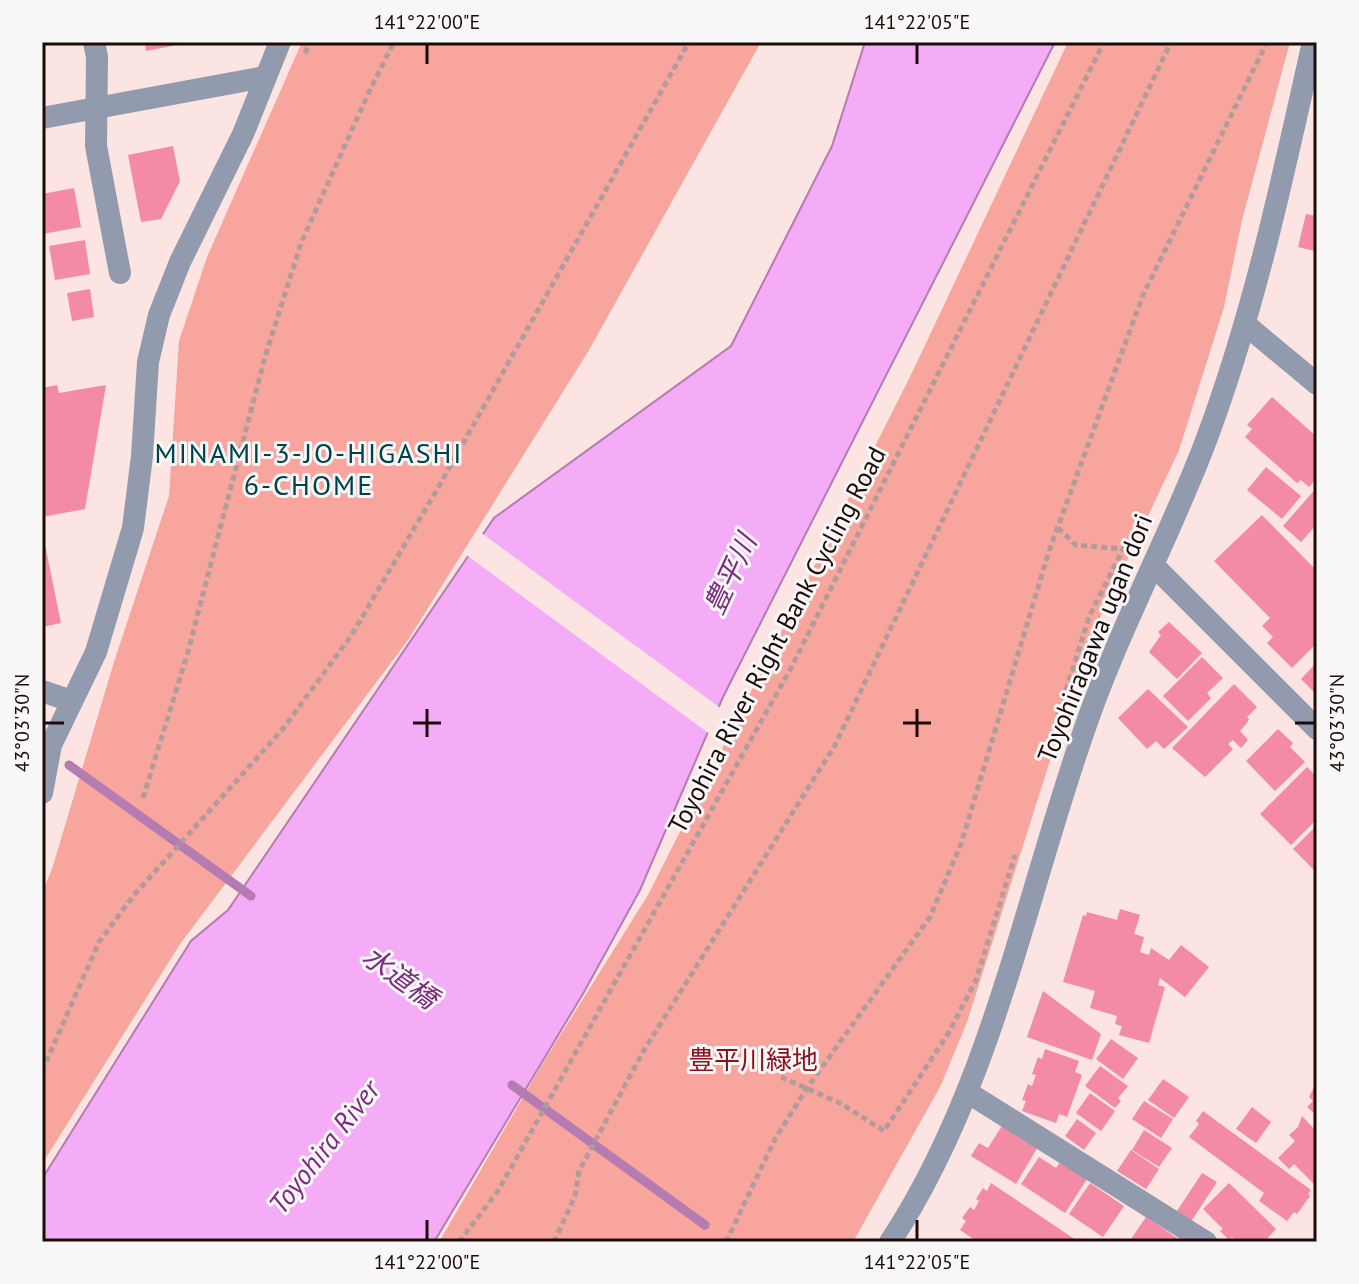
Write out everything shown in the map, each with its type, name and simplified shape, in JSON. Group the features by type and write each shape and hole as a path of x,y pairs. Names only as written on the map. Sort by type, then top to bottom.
{"street":[{"path":"94,42 97,57 96,146 120,273"},
{"path":"42,793 51,745 96,652 133,528 142,456 148,362 159,315 180,262 243,134 280,42"},
{"name":"Toyohiragawa ugan dori","path":"890,1242 930,1172 967,1092 992,1027 1088,719 1206,440 1246,325 1271,233 1313,42"},
{"path":"42,118 265,77"},
{"path":"1246,325 1317,384"},
{"path":"1153,565 1317,729"},
{"path":"42,691 71,701"},
{"path":"967,1092 1206,1242"}],"path":[{"path":"143,798 187,655 265,357 301,243 394,42"},
{"path":"42,1071 99,942 134,895 274,740 351,636 689,42"},
{"name":"Toyohira River Right Bank Cycling Road","path":"459,1242 498,1191 791,668 1104,42"},
{"path":"554,1242 575,1196 579,1171 644,1050 835,745 1171,42"},
{"path":"726,1242 775,1139 807,1088 930,917 961,844 1058,528 1143,295 1267,42"},
{"path":"1058,528 1076,545 1123,549 1153,565"},
{"path":"781,1077 840,1103 884,1131 948,1034 976,980"}],"green space":[{"path":"302,42 761,42 589,350 408,640 180,944 42,1164 42,893 169,496 179,341 207,257"},
{"name":"豊平川緑地","path":"1068,42 1290,42 1242,220 1224,307 1179,450 1098,622 1059,732 967,1022 941,1085 853,1242 439,1242 541,1066 648,895 910,377"}],"water":[{"path":"865,42 1055,42 723,697 640,890 584,992 434,1242 42,1242 42,1179 191,941 228,910 494,518 731,346 832,146"}],"pier":[{"path":"480,532 722,709 711,735 465,554"}],"building":[{"path":"145,42 187,42 187,43 146,51"},
{"path":"173,146 180,181 161,219 141,222 128,155"},
{"path":"74,188 81,227 42,234 42,194"},
{"path":"1306,214 1317,216 1315,251 1298,247"},
{"path":"85,240 90,274 55,280 49,246"},
{"path":"90,289 94,317 72,321 67,293"},
{"path":"57,385 59,393 106,385 85,509 42,517 42,388"},
{"path":"1272,397 1317,437 1317,478 1309,487 1301,480 1297,483 1245,437 1252,429 1247,425"},
{"path":"1266,467 1301,496 1282,519 1247,490"},
{"path":"1317,487 1317,524 1301,542 1283,526"},
{"path":"1262,515 1317,571 1317,643 1292,668 1267,643 1273,637 1262,626 1270,618 1214,561"},
{"path":"42,530 61,623 42,627"},
{"path":"1169,622 1202,653 1177,679 1149,652 1161,635 1158,632"},
{"path":"1202,657 1223,678 1207,693 1211,698 1188,721 1163,696"},
{"path":"1317,662 1317,695 1301,679"},
{"path":"1234,684 1257,707 1240,731 1248,740 1241,748 1233,740 1228,744 1233,749 1205,777 1172,748"},
{"path":"1148,689 1188,727 1164,749 1156,741 1147,749 1118,718"},
{"path":"1278,729 1293,743 1290,747 1305,762 1275,791 1246,761"},
{"path":"1307,767 1317,777 1317,819 1291,845 1260,814"},
{"path":"1317,825 1317,873 1293,849"},
{"path":"1120,909 1140,915 1134,934 1144,937 1140,952 1149,955 1151,948 1169,960 1181,945 1209,967 1185,997 1160,978 1158,985 1165,987 1149,1043 1119,1035 1122,1026 1115,1024 1117,1016 1090,1008 1095,991 1063,982 1083,915 1086,916 1087,912 1117,920"},
{"path":"1043,991 1101,1034 1092,1060 1027,1037"},
{"path":"1111,1039 1138,1058 1123,1079 1096,1059"},
{"path":"1045,1049 1079,1061 1075,1072 1082,1075 1067,1117 1059,1114 1056,1123 1022,1111 1026,1101 1022,1100 1028,1084 1032,1086 1036,1075 1032,1074 1038,1057 1042,1059"},
{"path":"1100,1066 1128,1086 1118,1098 1121,1101 1115,1108 1085,1086"},
{"path":"1163,1079 1189,1097 1174,1118 1148,1100"},
{"path":"1317,1081 1317,1116 1307,1107 1313,1101 1309,1097"},
{"path":"1090,1093 1115,1111 1101,1131 1076,1113"},
{"path":"1144,1101 1173,1119 1161,1138 1132,1119"},
{"path":"1252,1107 1271,1122 1256,1143 1236,1129"},
{"path":"1203,1111 1311,1190 1297,1214 1294,1212 1287,1221 1259,1201 1264,1193 1189,1137 1199,1124 1196,1121"},
{"path":"1302,1116 1317,1132 1317,1187 1294,1164 1289,1169 1278,1158 1295,1141 1289,1135 1298,1127"},
{"path":"1077,1119 1096,1133 1084,1150 1065,1136"},
{"path":"1003,1124 1039,1145 1016,1184 971,1156 979,1143 988,1148"},
{"path":"1144,1130 1172,1148 1159,1167 1132,1150"},
{"path":"1131,1150 1159,1169 1146,1189 1117,1171"},
{"path":"1039,1157 1056,1168 1061,1161 1087,1179 1065,1213 1021,1184"},
{"path":"1202,1173 1217,1182 1190,1223 1175,1214"},
{"path":"991,1183 1079,1242 978,1242 960,1230 966,1221 962,1218 970,1207 974,1210 979,1201 976,1199 983,1188 987,1191"},
{"path":"1090,1183 1124,1206 1103,1237 1069,1214"},
{"path":"1229,1183 1276,1229 1264,1242 1237,1242 1232,1237 1229,1240 1220,1231 1223,1229 1203,1209"},
{"path":"1146,1217 1183,1242 1129,1242"}],"waterway":[{"name":"水道橋","path":"69,765 251,896"},
{"name":"水道橋","path":"512,1085 705,1225"}],"district":[{"name":"MINAMI-3-JO-HIGASHI 6-CHOME","path":"309,469"}],"water label":[{"name":"豊平川","path":"730,574"},
{"name":"Toyohira River","path":"324,1147"}]}
